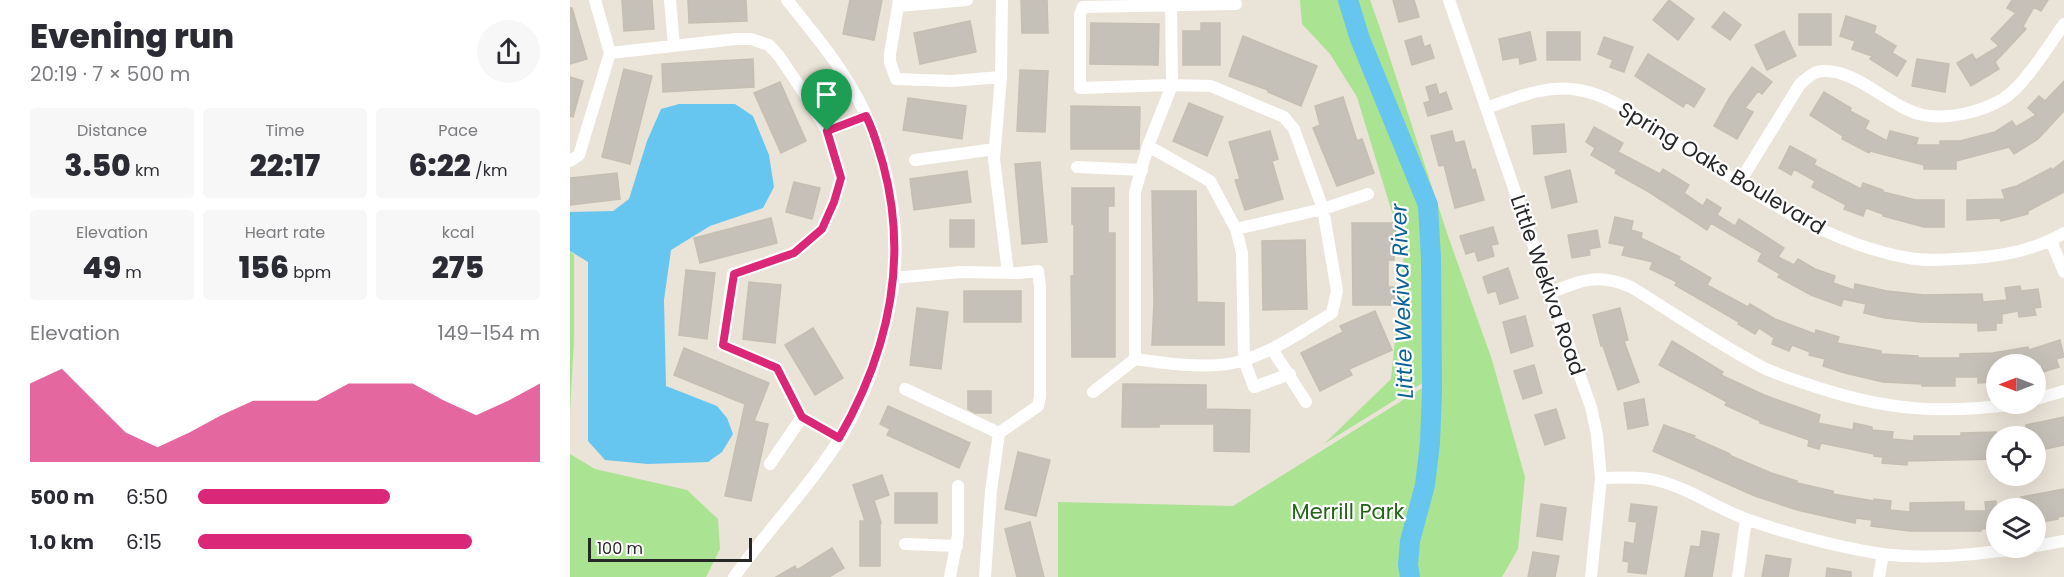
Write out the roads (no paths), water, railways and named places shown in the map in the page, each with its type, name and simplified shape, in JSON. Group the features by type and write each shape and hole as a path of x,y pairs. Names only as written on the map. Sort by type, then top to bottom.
{"street":[{"path":"570,161 579,155 610,53 595,0"},
{"path":"670,0 674,46"},
{"path":"734,577 758,542 830,454 852,416 877,360 893,278 895,232 889,188 866,116 828,52 787,0"},
{"path":"967,0 899,3 890,54 890,62 896,79 952,81 1001,77"},
{"path":"1002,0 1001,77 994,159 1008,273"},
{"name":"Little Wekiva Road","path":"1449,0 1550,293 1592,407 1598,435 1601,478 1591,577"},
{"path":"1135,358 1135,192 1148,146 1172,85 1171,3"},
{"path":"1093,392 1135,358 1174,364 1230,363 1244,360 1272,349 1332,313 1337,291 1323,209 1294,129 1284,117 1210,86 1080,88 1080,14 1083,6 1171,3 1236,4"},
{"path":"1739,183 1800,84 1810,75 1822,71 1839,73 1902,108 1924,115 1948,116 1975,111 2004,98 2026,76 2064,24"},
{"path":"610,53 736,39 751,39 769,45 779,56 827,131 841,178 834,202 822,229 794,253 734,274 723,345 777,368 802,417 839,438"},
{"name":"Spring Oaks Boulevard","path":"1486,108 1534,92 1554,88 1579,90 1606,97 1804,222 1874,251 1911,259 1943,260 1990,257 2051,241 2064,233"},
{"path":"827,131 866,116"},
{"path":"1148,146 1210,181 1236,229 1242,253 1244,360 1254,387 1290,374"},
{"path":"915,160 995,149"},
{"path":"1077,167 1142,170"},
{"path":"1236,229 1323,209 1368,194"},
{"path":"2051,241 2064,272"},
{"path":"893,278 961,272 1038,271 1040,396 1038,406 999,432 991,491 985,577"},
{"path":"1550,293 1580,281 1599,278 1616,280 1632,287 1722,344 1765,368 1802,383 1878,405 1945,410 1986,408"},
{"path":"1272,349 1306,402"},
{"path":"905,389 999,432"},
{"path":"2046,396 2064,390"},
{"path":"770,464 802,417"},
{"path":"1601,478 1656,480 1680,488 1746,519 1814,540 1883,554 1943,556 1986,552"},
{"path":"950,577 957,546 958,486"},
{"path":"1738,577 1746,519"},
{"path":"2046,544 2064,541"},
{"path":"905,544 957,546"},
{"path":"1879,577 1883,554"}],"water":[{"path":"679,104 735,104 753,116 769,155 774,187 763,208 710,226 671,250 664,300 666,386 717,406 727,418 733,434 722,452 708,462 648,464 605,460 588,441 588,262 570,251 570,212 613,211 629,199 647,141 661,109"}],"waterway":[{"name":"Little Wekiva River","path":"1348,0 1360,39 1428,205 1431,259 1430,443 1425,485 1410,541 1408,565 1410,577"}],"park label":[{"name":"Merrill Park","path":"1348,511"}]}
